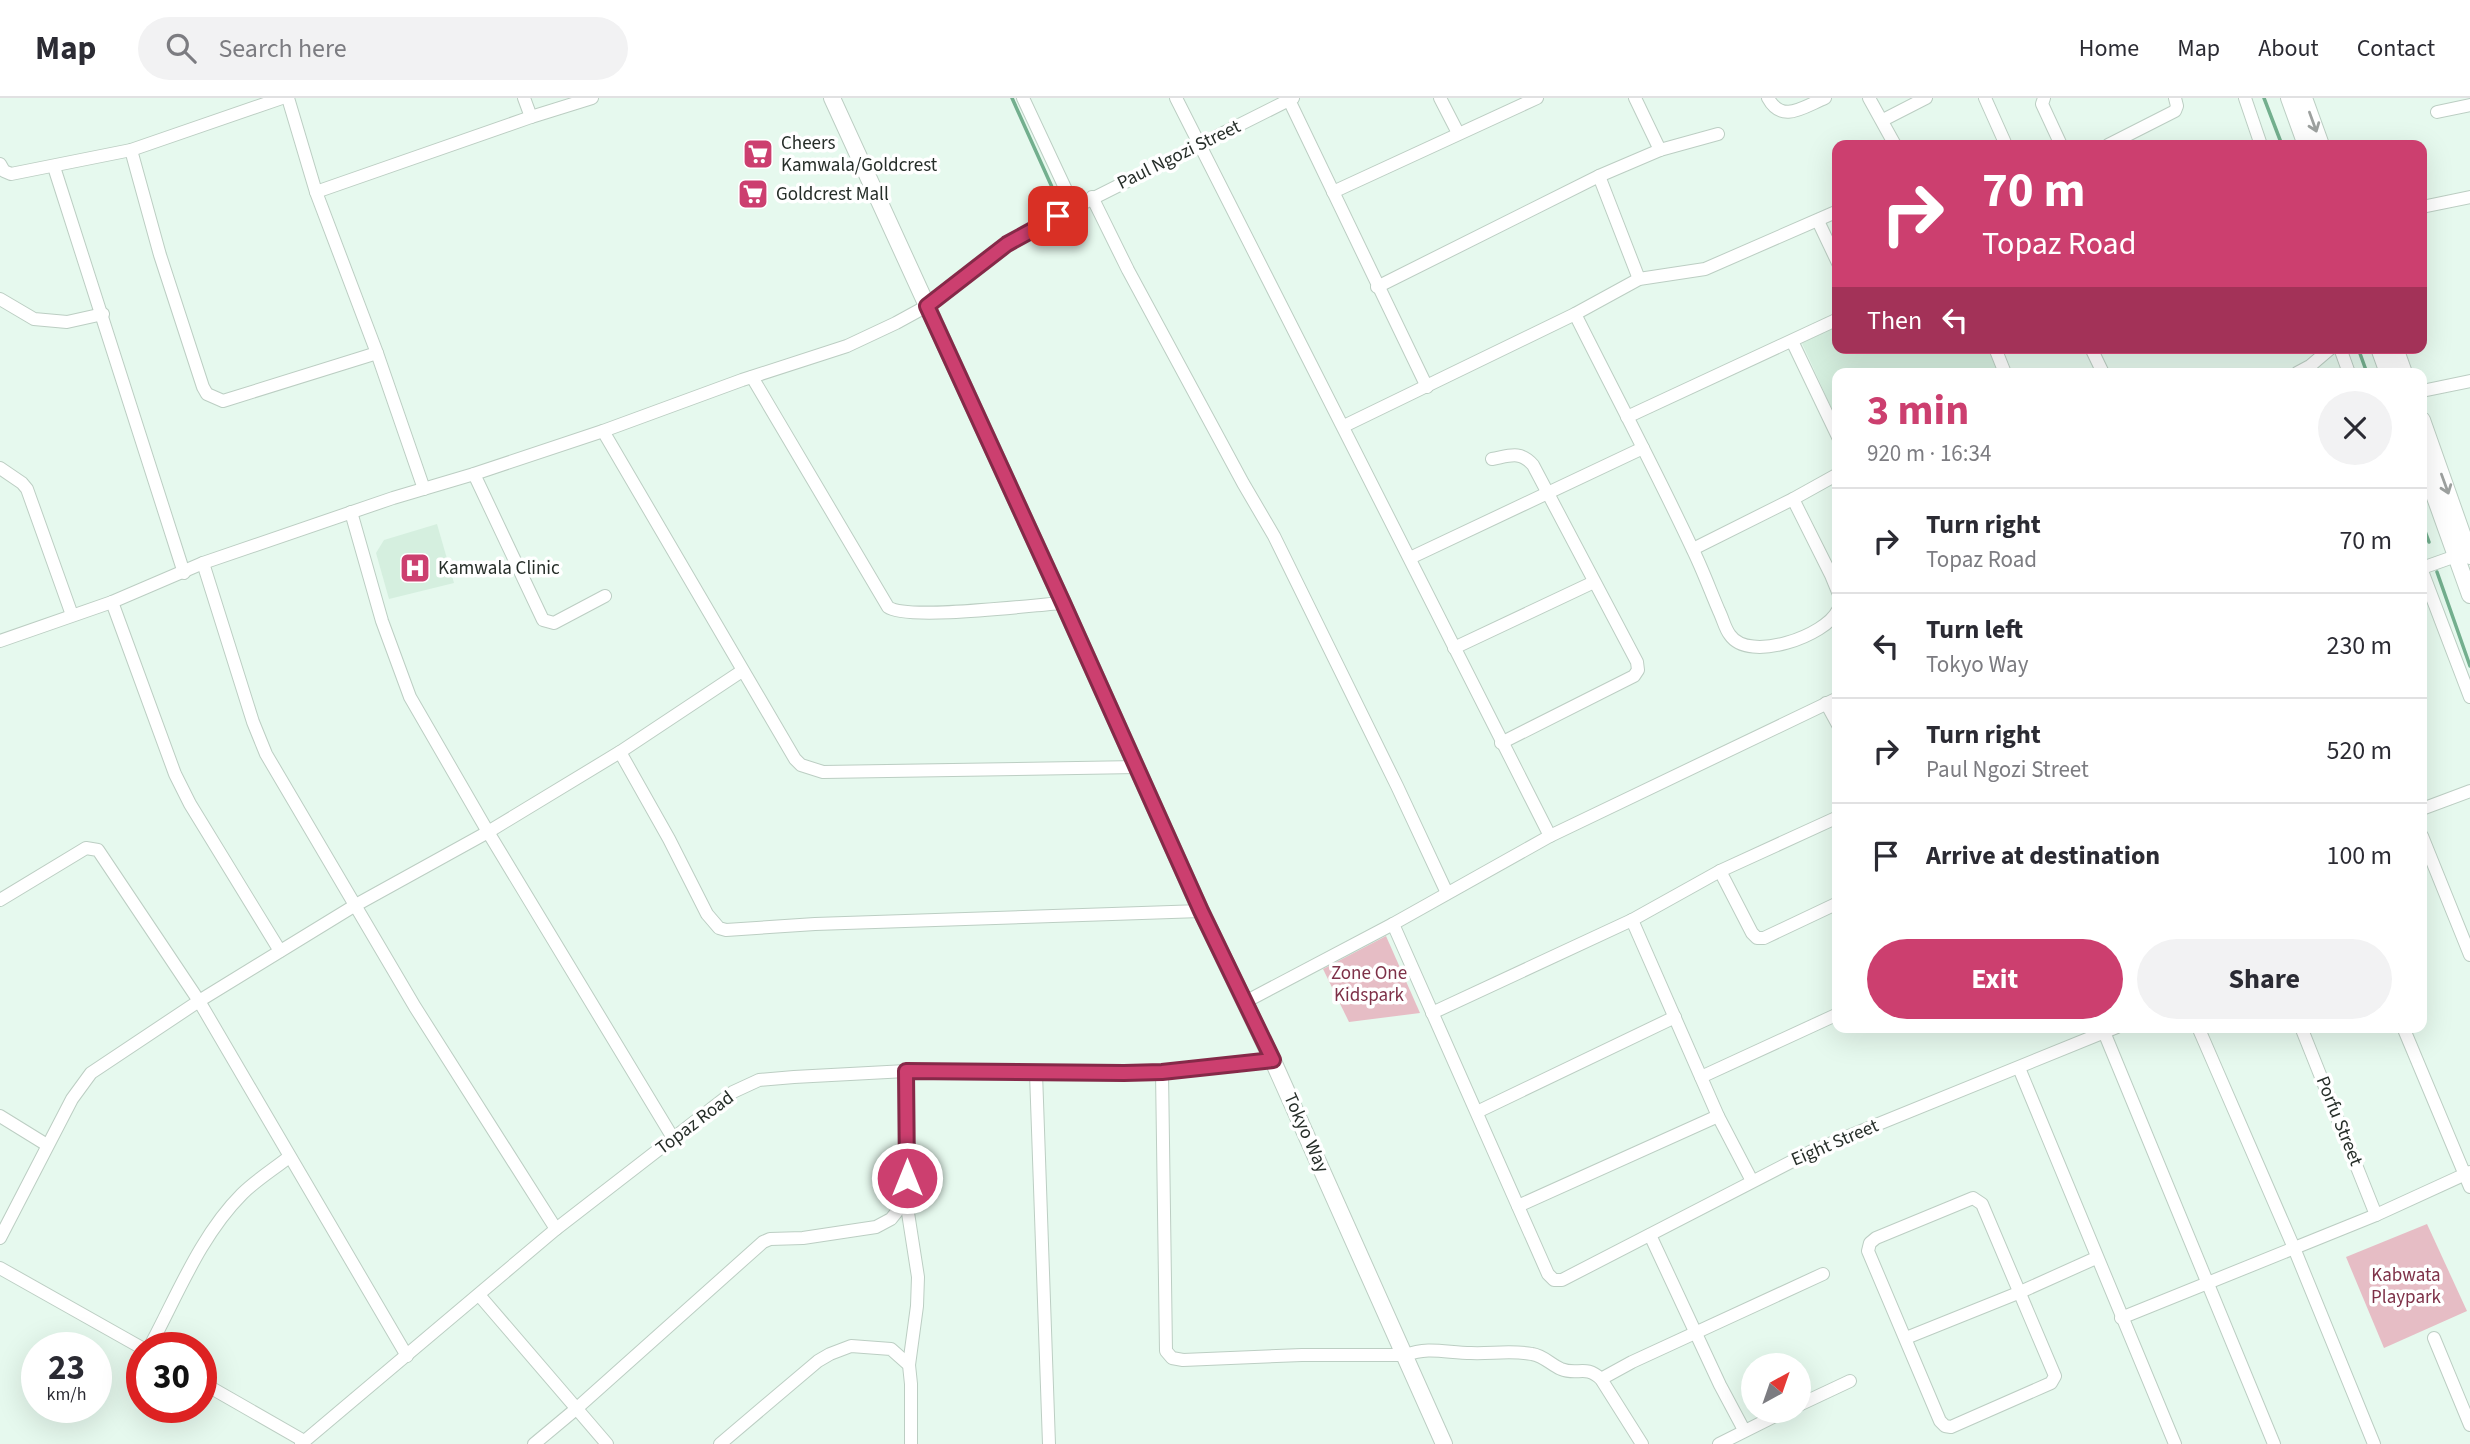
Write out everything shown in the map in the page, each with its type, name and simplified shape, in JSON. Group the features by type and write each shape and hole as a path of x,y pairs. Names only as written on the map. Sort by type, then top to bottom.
{"main road":[{"name":"Tokyo Way","path":"832,98 1138,767 1201,911 1273,1060 1444,1444"},
{"path":"2289,98 2304,140"},
{"path":"2304,98 2319,140"},
{"path":"2427,437 2463,556 2470,595"},
{"path":"2427,473 2463,556"}],"street":[{"path":"0,164 4,171 11,174 131,150 282,98"},
{"path":"288,98 316,192 377,353 424,489"},
{"path":"524,98 531,117"},
{"path":"316,192 592,98"},
{"path":"1023,98 1074,207"},
{"path":"1175,98 1550,836"},
{"path":"1440,98 1458,134"},
{"path":"1333,192 1537,98"},
{"path":"1635,98 1660,149"},
{"path":"1768,98 1775,110 1782,113 1825,98"},
{"path":"1869,98 1893,140"},
{"path":"1883,120 1926,98"},
{"path":"1985,98 2004,140"},
{"path":"2044,98 2042,104 2059,140"},
{"path":"2118,140 2170,115 2177,106 2175,98"},
{"path":"2245,98 2259,140"},
{"path":"1290,99 1377,287 1427,387"},
{"name":"Paul Ngozi Street","path":"0,641 112,602 203,563 603,431 847,346 927,306 1007,244 1092,197 1200,146 1290,99"},
{"path":"2437,112 2470,105"},
{"path":"1377,287 1599,176 1660,149 1718,134"},
{"path":"131,150 160,255 202,387 207,394 223,401 377,353"},
{"path":"54,167 184,573"},
{"path":"1599,176 1639,279"},
{"path":"1092,197 1192,389 1274,536 1447,893"},
{"path":"2427,206 2470,197"},
{"path":"1344,426 1575,314 1639,279 1706,269 1832,214"},
{"path":"1818,221 1832,250"},
{"path":"0,299 34,319 68,321 103,314"},
{"path":"1575,314 1693,549 1730,636 1744,646 1771,646 1796,640 1820,628 1832,618"},
{"path":"1627,417 1832,322"},
{"path":"1792,341 1832,424"},
{"path":"2311,368 2325,354"},
{"path":"752,377 888,607 894,611 937,612 1063,603"},
{"path":"2427,390 2470,381"},
{"path":"603,431 742,671 801,765 815,771 1138,767"},
{"path":"1410,558 1643,448"},
{"path":"1492,459 1517,454 1525,456 1533,465 1637,662 1638,670 1634,676 1501,743"},
{"path":"0,468 23,483 27,489 72,615"},
{"path":"474,474 543,620 554,623 605,596"},
{"path":"1693,549 1832,477"},
{"path":"1793,499 1832,577"},
{"path":"351,512 382,621 410,696 488,832 673,1138"},
{"path":"2427,567 2463,556"},
{"path":"203,563 259,740 415,1007 556,1229"},
{"path":"1454,648 1594,582"},
{"path":"2427,582 2470,697"},
{"path":"112,602 175,774 190,804 280,951"},
{"path":"0,1238 72,1099 91,1073 199,1001 354,906 488,832 620,752 742,671"},
{"path":"1244,1002 1393,924 1550,836 1832,700"},
{"path":"620,752 708,914 719,928 726,930 815,924 1201,911"},
{"path":"2427,807 2470,791"},
{"path":"1433,1013 1632,920 1720,871 1832,820"},
{"path":"0,900 86,848 98,849 199,1001 407,1356"},
{"path":"2427,848 2470,955"},
{"path":"1720,871 1757,938 1764,938 1832,905"},
{"path":"1632,920 1718,1116 1752,1181"},
{"path":"1393,924 1518,1206 1718,1116"},
{"path":"1477,1112 1675,1017"},
{"path":"1701,1077 1832,1017"},
{"name":"Eight Street","path":"1518,1206 1548,1274 1554,1280 1562,1280 1812,1151 2103,1033"},
{"path":"2111,1033 2206,1283 2274,1444"},
{"path":"2202,1033 2374,1444"},
{"name":"Porfu Street","path":"2303,1033 2376,1215"},
{"path":"2406,1033 2467,1174 2470,1188"},
{"name":"Topaz Road","path":"303,1443 556,1229 733,1092 759,1080 906,1071 1162,1072 1273,1060"},
{"path":"2019,1068 2175,1444"},
{"path":"906,1071 906,1200 918,1277 909,1365 911,1444"},
{"path":"1162,1072 1166,1351 1172,1358 1183,1360 1406,1355 1418,1350 1531,1354 1548,1359 1561,1368 1593,1372 1644,1444"},
{"path":"1036,1073 1049,1444"},
{"path":"0,1116 47,1145"},
{"path":"158,1332 208,1238 225,1213 243,1192 289,1157"},
{"path":"2121,1318 2376,1215 2467,1174"},
{"path":"1973,1198 1982,1204 2055,1376 2050,1383 1951,1427 1945,1426 1940,1421 1906,1338 1868,1251 1870,1243 1876,1238 1973,1198"},
{"path":"534,1444 763,1242 770,1238 803,1238 884,1225 906,1200"},
{"path":"1650,1235 1695,1334 1744,1430"},
{"path":"1906,1338 2096,1258"},
{"path":"0,1268 126,1339"},
{"path":"1601,1380 1823,1274"},
{"path":"479,1295 607,1444"},
{"path":"2434,1338 2470,1424"},
{"path":"720,1444 818,1361 830,1354 851,1346 891,1349 909,1365"},
{"path":"1811,1399 1850,1381"},
{"path":"217,1392 303,1443"},
{"path":"1719,1444 1759,1423"}],"shaded area":[{"path":"1832,327 1832,354 1990,354 1998,368 1832,368 1832,409 1801,341"},
{"name":"Kamwala Clinic","path":"437,524 454,583 389,599 376,553 384,540"}],"green space":[{"name":"Zone One Kidspark","path":"1386,936 1420,1013 1349,1022 1323,969"},
{"name":"Kabwata Playpark","path":"2427,1224 2467,1311 2384,1348 2346,1257"}],"waterway":[{"path":"1012,98 1056,196"},
{"path":"2264,98 2280,140"},
{"path":"2360,354 2365,368"},
{"path":"2427,537 2429,542"},
{"path":"2437,572 2470,666"}],"place":[{"name":"Cheers Kamwala/Goldcrest","path":"758,154"},
{"name":"Goldcrest Mall","path":"753,194"},
{"name":"Kamwala Clinic","path":"415,568"}],"route":[{"path":"907,1178 906,1071 1162,1072 1273,1060 1201,911 927,306 1007,244 1058,216"}]}
